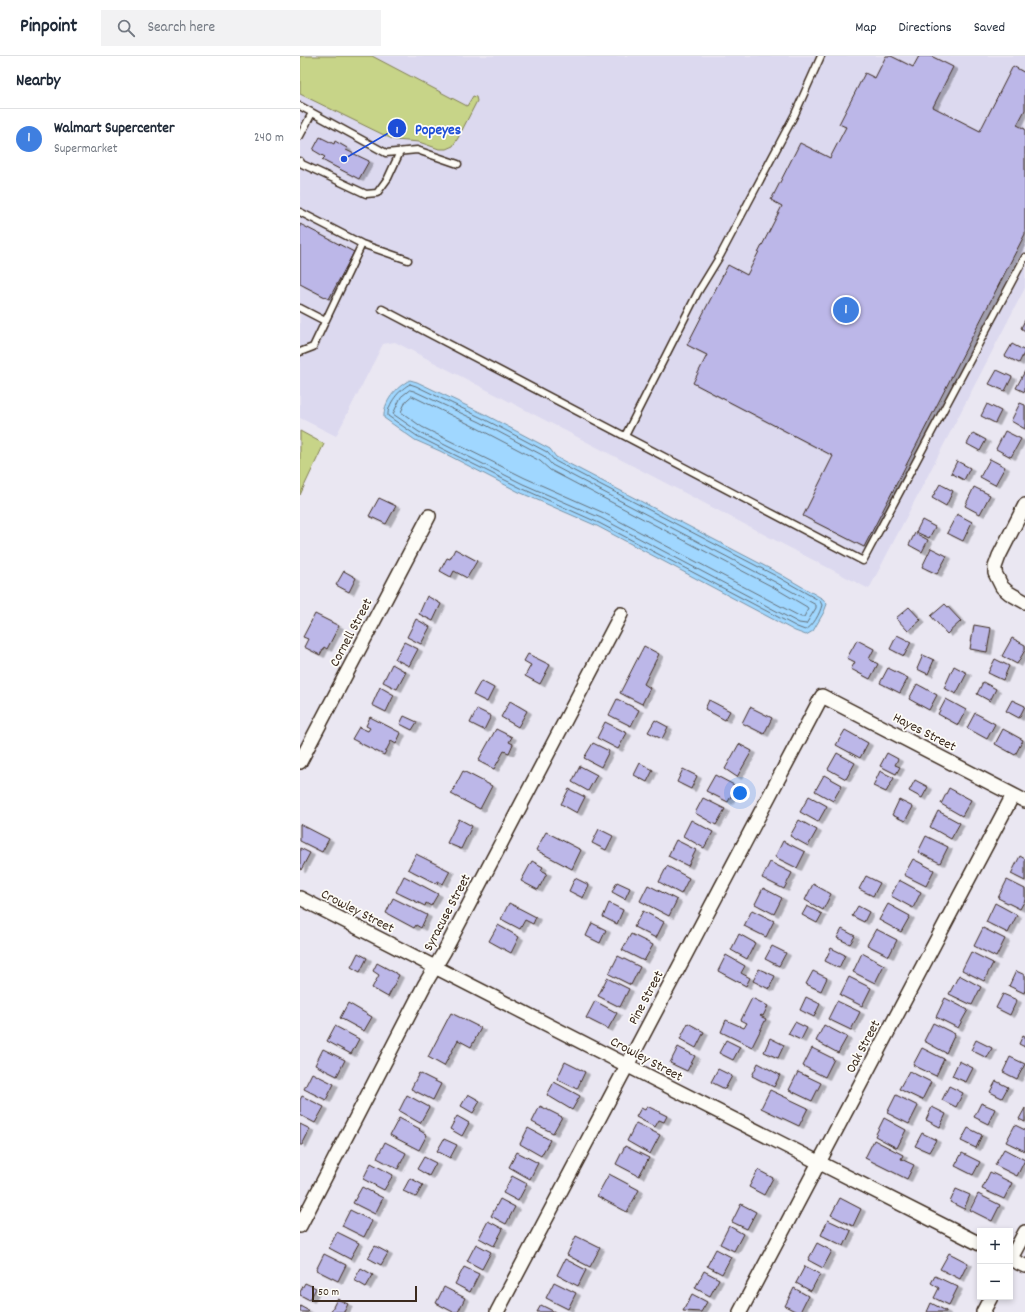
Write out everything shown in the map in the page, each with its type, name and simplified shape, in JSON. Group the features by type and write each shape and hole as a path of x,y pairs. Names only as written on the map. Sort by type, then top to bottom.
{"street":[{"path":"1025,505 995,567 995,573 1002,587 1009,593 1025,602"},
{"name":"Cornell Street","path":"300,762 429,516"},
{"name":"Syracuse Street","path":"300,1226 621,614"},
{"name":"Hayes Street","path":"822,696 1025,801"},
{"name":"Pine Street","path":"497,1312 822,696"},
{"name":"Oak Street","path":"740,1312 1013,795"},
{"name":"Crowley Street","path":"300,898 627,1066 977,1242"},
{"path":"1013,1254 1025,1232"},
{"path":"1013,1260 1025,1266"},
{"path":"983,1312 989,1300"}],"lane":[{"path":"625,436 698,292 720,256 795,114 821,56"},
{"path":"300,106 386,153 417,150 458,164"},
{"path":"300,136 312,113"},
{"path":"301,163 366,194 377,193 388,178 400,152"},
{"path":"300,212 362,244 408,260"},
{"path":"300,352 313,347 362,244"},
{"path":"382,309 863,561 1025,257"},
{"path":"300,308 325,321"}],"shaded area":[{"path":"300,56 1025,56 1025,288 869,589 395,342 383,344 336,436 300,418"}],"green space":[{"path":"300,56 372,56 467,106 473,96 476,97 477,101 453,146 446,149 439,149 419,142 395,140 300,94"},
{"path":"300,431 324,444 300,495"}],"water":[{"path":"410,380 484,414 550,449 556,457 780,574 823,599 827,604 813,631 806,635 795,631 597,526 519,492 440,451 415,440 384,418 384,412 391,396 395,391"}],"building":[{"path":"886,56 891,56 913,67 919,56 931,56 953,67 933,107 980,131 1013,66 1025,73 1025,110 1017,125 1025,129 1025,234 864,547 803,516 833,456 693,383 707,355 687,345 728,265 747,275 782,206 771,200 800,143 830,158 846,127 839,124 865,73 875,78"},
{"path":"320,137 334,144 335,141 347,148 346,150 369,161 359,179 322,160 325,157 313,150"},
{"path":"300,224 354,252 329,299 300,284"},
{"path":"1025,320 1025,331 1021,328"},
{"path":"1012,344 1025,351 1019,363 1005,356"},
{"path":"997,370 1012,377 1005,391 989,384"},
{"path":"1025,371 1025,392 1016,388"},
{"path":"1020,403 1025,405 1025,429 1011,421"},
{"path":"987,404 1001,411 995,423 981,416"},
{"path":"1005,431 1021,439 1011,457 996,449"},
{"path":"973,433 986,440 980,451 967,444"},
{"path":"990,459 1005,467 995,485 980,477"},
{"path":"957,461 970,468 964,480 951,473"},
{"path":"940,484 953,491 946,506 932,498"},
{"path":"974,487 990,495 980,514 965,506"},
{"path":"379,498 396,506 386,524 369,516"},
{"path":"957,514 972,522 963,541 947,533"},
{"path":"922,520 935,527 929,538 916,532"},
{"path":"915,533 928,540 922,552 909,545"},
{"path":"931,548 947,556 937,574 922,567"},
{"path":"455,549 477,561 467,578 454,571 451,577 440,571 447,558 450,559"},
{"path":"344,571 356,578 349,592 336,585"},
{"path":"427,596 441,604 433,621 419,614"},
{"path":"945,604 961,621 947,634 931,616"},
{"path":"909,607 921,620 908,631 896,618"},
{"path":"315,614 339,626 327,649 324,647 320,655 304,647 308,639 303,637"},
{"path":"416,619 430,627 421,644 407,637"},
{"path":"974,625 991,628 987,652 970,649"},
{"path":"897,635 911,642 904,656 890,649"},
{"path":"1012,638 1025,645 1025,650 1017,664 1002,656"},
{"path":"857,640 874,649 869,659 878,664 870,679 851,669 855,662 847,658"},
{"path":"404,642 418,649 409,666 395,659"},
{"path":"644,646 659,654 644,684 650,688 642,704 620,693"},
{"path":"528,654 550,665 540,684 525,676 531,665 524,661"},
{"path":"923,655 934,660 928,674 917,669"},
{"path":"995,659 1009,666 1003,680 988,673"},
{"path":"392,664 406,672 397,689 383,682"},
{"path":"954,666 967,673 956,694 944,688"},
{"path":"888,668 908,678 900,693 880,683"},
{"path":"481,681 494,688 487,702 473,695"},
{"path":"983,682 996,689 990,701 977,694"},
{"path":"917,684 937,695 929,710 909,699"},
{"path":"380,687 394,695 386,712 372,705"},
{"path":"617,699 639,710 631,726 609,715"},
{"path":"946,699 966,710 958,725 938,714"},
{"path":"709,700 730,711 725,720 705,709"},
{"path":"1012,700 1025,706 1019,718 1006,711"},
{"path":"510,701 527,711 518,727 501,717"},
{"path":"750,707 772,718 764,734 742,723"},
{"path":"477,709 491,716 484,730 470,723"},
{"path":"975,713 995,724 987,739 967,728"},
{"path":"404,716 417,722 412,730 400,724"},
{"path":"370,717 401,733 396,744 391,741 384,755 352,739 359,727 368,731 370,728 366,726"},
{"path":"655,720 668,727 662,739 648,732"},
{"path":"605,722 627,733 618,749 597,738"},
{"path":"496,729 512,737 509,742 513,744 509,753 504,751 494,769 478,761"},
{"path":"1003,729 1023,740 1015,755 995,744"},
{"path":"845,730 868,743 860,758 836,745"},
{"path":"593,743 609,751 601,767 584,758"},
{"path":"739,744 752,751 737,777 725,769"},
{"path":"837,753 855,763 846,779 828,769"},
{"path":"887,753 898,759 895,765 900,767 896,774 880,766"},
{"path":"640,763 653,770 647,782 634,775"},
{"path":"580,766 597,775 588,791 572,782"},
{"path":"683,769 697,776 691,789 677,782"},
{"path":"463,771 492,786 480,809 451,794"},
{"path":"880,771 894,778 886,792 873,786"},
{"path":"715,775 736,786 728,802 706,791"},
{"path":"824,775 842,785 833,801 815,791"},
{"path":"915,780 928,787 922,798 909,791"},
{"path":"949,788 971,800 962,816 941,804"},
{"path":"569,789 585,797 577,813 561,804"},
{"path":"809,796 827,806 818,822 800,812"},
{"path":"703,798 725,809 716,825 695,813"},
{"path":"899,800 913,807 905,821 892,815"},
{"path":"938,811 960,823 951,839 930,827"},
{"path":"459,819 472,826 461,849 447,843"},
{"path":"691,820 713,832 704,848 683,836"},
{"path":"799,820 817,830 808,846 790,836"},
{"path":"300,824 329,839 322,852 300,841"},
{"path":"599,829 613,836 606,850 592,843"},
{"path":"546,832 581,850 572,869 536,850"},
{"path":"926,836 948,847 940,863 918,852"},
{"path":"676,840 696,850 688,866 668,856"},
{"path":"783,841 805,852 797,868 775,857"},
{"path":"300,848 310,853 301,870 300,870"},
{"path":"416,854 450,871 443,884 438,881 437,884 408,869"},
{"path":"1020,856 1025,859 1025,881 1011,874"},
{"path":"913,859 934,870 926,886 904,875"},
{"path":"532,861 543,867 541,870 547,873 538,890 521,881"},
{"path":"770,862 792,873 784,889 762,878"},
{"path":"667,866 689,878 681,894 659,882"},
{"path":"404,876 438,894 431,906 426,903 425,906 396,892"},
{"path":"866,876 880,883 873,896 859,889"},
{"path":"575,878 589,885 583,898 569,891"},
{"path":"899,880 921,892 913,908 891,896"},
{"path":"1007,880 1025,889 1025,900 1020,909 998,898"},
{"path":"617,882 630,888 625,899 612,892"},
{"path":"813,884 831,894 823,910 805,900"},
{"path":"648,885 677,900 669,916 640,901"},
{"path":"763,888 782,898 774,914 755,904"},
{"path":"393,898 427,915 421,928 416,925 414,928 386,913"},
{"path":"509,903 536,917 533,924 525,920 520,929 501,919"},
{"path":"609,903 623,910 617,924 603,917"},
{"path":"995,903 1017,915 1008,933 986,922"},
{"path":"888,904 910,916 901,932 879,920"},
{"path":"807,906 822,914 817,923 802,915"},
{"path":"858,906 869,912 864,922 852,916"},
{"path":"752,910 774,921 766,937 744,926"},
{"path":"643,911 664,922 656,938 634,927"},
{"path":"592,923 606,930 600,943 586,936"},
{"path":"498,925 519,937 511,953 489,941"},
{"path":"983,928 1005,939 996,957 974,946"},
{"path":"842,929 855,936 850,944 837,938"},
{"path":"876,929 897,940 889,956 867,945"},
{"path":"631,934 653,945 644,961 622,950"},
{"path":"739,934 755,943 747,959 731,950"},
{"path":"772,946 786,953 779,966 765,959"},
{"path":"831,948 845,955 839,968 825,961"},
{"path":"971,952 993,963 984,981 962,970"},
{"path":"358,953 367,958 360,972 351,967"},
{"path":"862,953 884,965 875,983 853,972"},
{"path":"726,955 745,966 741,973 750,978 746,986 718,971"},
{"path":"618,956 640,967 631,985 609,974"},
{"path":"377,963 399,975 388,997 372,988 379,975 373,971"},
{"path":"759,969 775,976 769,989 753,981"},
{"path":"813,971 827,978 821,991 806,984"},
{"path":"1016,971 1025,975 1024,993 1009,986"},
{"path":"959,975 981,987 972,1005 949,994"},
{"path":"849,977 871,988 862,1006 840,995"},
{"path":"607,978 629,989 620,1007 598,996"},
{"path":"1003,994 1017,1000 1010,1015 996,1008"},
{"path":"806,997 820,1004 814,1017 800,1010"},
{"path":"752,998 768,1006 763,1016 760,1016 766,1019 752,1047 721,1032 726,1020 744,1028 747,1023 741,1020"},
{"path":"945,998 968,1010 958,1028 936,1017"},
{"path":"595,1001 617,1013 608,1029 586,1018"},
{"path":"837,1001 860,1012 851,1030 828,1019"},
{"path":"348,1003 372,1017 364,1031 340,1018"},
{"path":"451,1013 481,1028 471,1047 458,1040 444,1066 428,1057"},
{"path":"795,1022 807,1028 801,1040 788,1034"},
{"path":"688,1023 704,1032 696,1048 680,1039"},
{"path":"933,1023 955,1034 946,1053 924,1041"},
{"path":"824,1025 847,1037 838,1053 816,1041"},
{"path":"335,1026 359,1039 351,1054 327,1041"},
{"path":"1023,1035 1025,1036 1025,1047 1019,1044"},
{"path":"770,1038 784,1045 778,1058 764,1052"},
{"path":"726,1040 740,1047 733,1060 719,1053"},
{"path":"976,1040 992,1048 987,1058 971,1050"},
{"path":"678,1047 695,1056 687,1071 670,1063"},
{"path":"812,1048 834,1059 825,1077 803,1066"},
{"path":"922,1048 944,1059 936,1076 913,1065"},
{"path":"323,1049 345,1060 337,1076 315,1065"},
{"path":"1010,1057 1025,1064 1017,1079 1003,1072"},
{"path":"959,1061 973,1068 966,1082 952,1076"},
{"path":"565,1062 585,1072 577,1089 557,1079"},
{"path":"758,1063 780,1075 774,1087 752,1076"},
{"path":"718,1069 732,1076 725,1089 711,1082"},
{"path":"909,1071 931,1082 922,1100 899,1089"},
{"path":"798,1072 821,1083 812,1101 789,1090"},
{"path":"312,1073 334,1084 326,1100 304,1089"},
{"path":"419,1073 441,1084 433,1100 411,1089"},
{"path":"996,1081 1008,1087 1002,1098 990,1092"},
{"path":"554,1082 580,1096 572,1110 547,1095"},
{"path":"949,1086 963,1093 956,1107 942,1100"},
{"path":"770,1090 808,1108 799,1126 761,1108"},
{"path":"468,1094 480,1101 473,1113 461,1106"},
{"path":"407,1095 429,1107 420,1123 399,1111"},
{"path":"896,1095 918,1106 909,1124 887,1113"},
{"path":"302,1096 324,1107 315,1123 300,1115 300,1100"},
{"path":"981,1103 995,1109 988,1124 974,1117"},
{"path":"540,1106 562,1117 553,1133 532,1122"},
{"path":"647,1106 667,1116 664,1122 659,1120 655,1127 636,1117 641,1108 645,1110"},
{"path":"932,1107 946,1114 940,1127 926,1120"},
{"path":"1025,1108 1025,1122 1019,1119"},
{"path":"457,1116 469,1123 462,1136 450,1129"},
{"path":"399,1118 420,1129 419,1130 427,1135 419,1150 390,1135"},
{"path":"884,1118 906,1130 897,1148 875,1136"},
{"path":"636,1123 660,1135 650,1154 627,1141"},
{"path":"300,1124 310,1129 302,1145 300,1145"},
{"path":"1015,1125 1025,1130 1025,1151 1006,1142"},
{"path":"528,1128 550,1140 541,1156 520,1144"},
{"path":"968,1128 982,1135 976,1148 961,1141"},
{"path":"922,1133 936,1140 929,1152 915,1146"},
{"path":"444,1139 457,1145 450,1158 437,1151"},
{"path":"874,1140 903,1155 901,1159 914,1165 907,1179 865,1158"},
{"path":"385,1142 406,1153 398,1169 377,1158"},
{"path":"625,1146 649,1158 639,1176 616,1164"},
{"path":"1004,1149 1025,1160 1017,1176 995,1165"},
{"path":"517,1152 538,1163 530,1179 509,1167"},
{"path":"962,1153 980,1162 973,1175 955,1166"},
{"path":"424,1157 436,1163 429,1176 417,1169"},
{"path":"371,1163 393,1175 384,1190 363,1179"},
{"path":"758,1170 773,1178 764,1195 749,1187"},
{"path":"990,1172 1012,1183 1004,1199 982,1189"},
{"path":"609,1174 639,1190 627,1212 597,1196"},
{"path":"512,1176 527,1184 518,1201 503,1193"},
{"path":"410,1178 423,1185 416,1197 403,1191"},
{"path":"362,1187 383,1198 375,1214 353,1203"},
{"path":"956,1189 970,1195 964,1209 950,1202"},
{"path":"978,1194 1000,1205 992,1221 970,1210"},
{"path":"840,1198 861,1209 853,1226 831,1215"},
{"path":"500,1199 515,1207 506,1224 491,1216"},
{"path":"741,1204 756,1212 747,1229 732,1222"},
{"path":"350,1210 372,1221 364,1237 342,1226"},
{"path":"828,1220 851,1231 844,1246 821,1235"},
{"path":"488,1221 503,1229 494,1246 479,1238"},
{"path":"729,1226 743,1234 734,1251 720,1244"},
{"path":"337,1232 359,1243 350,1259 329,1248"},
{"path":"576,1236 600,1248 590,1267 567,1255"},
{"path":"817,1243 832,1251 823,1268 808,1260"},
{"path":"476,1244 491,1252 482,1269 467,1261"},
{"path":"375,1246 388,1253 381,1265 368,1258"},
{"path":"716,1249 731,1257 722,1274 707,1266"},
{"path":"949,1253 968,1263 960,1279 940,1269"},
{"path":"324,1254 346,1265 338,1281 316,1270"},
{"path":"565,1259 586,1270 578,1286 557,1275"},
{"path":"805,1266 820,1274 811,1291 796,1283"},
{"path":"464,1267 479,1274 470,1292 455,1284"},
{"path":"361,1268 373,1275 366,1287 354,1280"},
{"path":"704,1271 719,1279 710,1296 695,1288"},
{"path":"935,1276 958,1287 949,1305 934,1298 939,1288 931,1283"},
{"path":"554,1282 576,1293 568,1309 546,1298"},
{"path":"305,1283 316,1288 310,1300 300,1295"},
{"path":"444,1287 465,1298 458,1312 453,1312 436,1303"},
{"path":"794,1288 808,1296 800,1312 785,1306"},
{"path":"692,1294 707,1302 701,1312 683,1311"},
{"path":"337,1299 348,1304 344,1312 331,1311"},
{"path":"931,1303 946,1311 946,1312 927,1312"},
{"path":"541,1305 555,1312 537,1312"},
{"path":"300,1306 309,1311 300,1312"}],"place":[{"name":"Popeyes","path":"344,159"},
{"name":"Walmart Supercenter","path":"846,310"}]}
